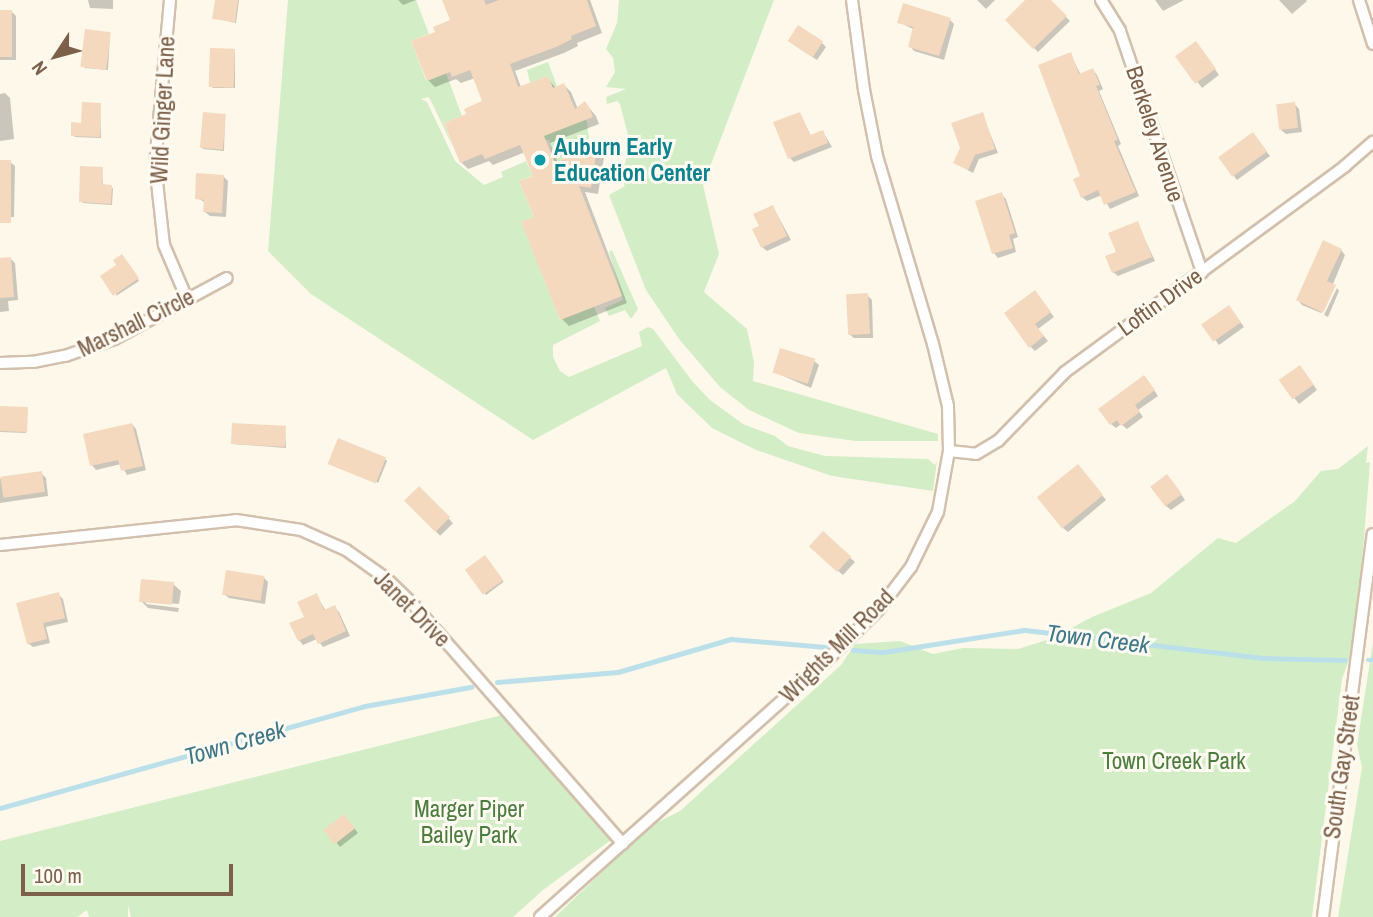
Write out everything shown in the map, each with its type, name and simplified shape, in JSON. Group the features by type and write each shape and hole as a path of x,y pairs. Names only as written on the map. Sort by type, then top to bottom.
{"street":[{"name":"Wild Ginger Lane","path":"170,0 155,164 164,245 187,299"},
{"name":"Wrights Mill Road","path":"541,917 832,655 900,584 922,549 938,512 950,452 948,406 933,344 877,156 864,90 852,0"},
{"name":"Berkeley Avenue","path":"1101,0 1120,31 1202,272"},
{"path":"1359,0 1373,44"},
{"name":"Loftin Drive","path":"950,452 976,454 998,442 1049,385 1373,142"},
{"name":"Marshall Circle","path":"0,363 33,362 65,356 114,339 227,278"},
{"name":"Janet Drive","path":"0,545 236,520 301,530 346,550 387,579 412,603 622,844"},
{"name":"South Gay Street","path":"1322,917 1373,534"}],"green space":[{"path":"288,0 416,0 429,34 411,41 426,80 446,73 462,116 444,123 453,147 430,99 421,99 427,102 455,161 484,185 503,177 501,172 526,161 531,172 536,170 537,174 519,181 534,217 522,222 560,320 594,307 600,321 553,345 553,357 560,371 569,377 642,346 639,332 648,327 653,329 692,381 710,400 743,424 775,436 788,446 825,456 928,459 935,465 937,461 933,491 832,476 756,450 712,428 677,394 666,368 533,440 311,294 268,251"},
{"path":"619,0 774,0 703,185 719,254 704,292 747,329 754,362 753,381 938,434 938,441 855,441 799,433 749,410 720,387 679,339 646,290 609,195 625,186 614,168 624,168 630,143 620,104 617,101 607,104 606,97 626,89 606,87 615,72 613,58 606,49 617,23"},
{"path":"548,62 557,86 553,88 548,76 530,83 527,70"},
{"path":"579,106 587,122 590,147 555,163 549,140 542,140 541,137"},
{"path":"612,250 638,309 631,319 625,310 609,316 605,308 623,300 609,252"},
{"name":"Town Creek Park","path":"1368,446 1366,463 1370,462 1360,589 1349,660 1342,679 1312,917 555,917 650,826 680,811 841,665 855,644 900,641 933,654 963,648 1018,649 1053,638 1092,617 1151,593 1218,538 1236,543 1295,501 1321,471 1338,469"},
{"path":"1373,642 1373,917 1338,917 1362,767 1357,745"},
{"name":"Marger Piper Bailey Park","path":"502,715 608,832 611,840 543,890 513,917 131,917 128,905 128,917 89,917 87,910 77,917 0,917 0,841"}],"building":[{"path":"215,0 238,0 235,22 212,19"},
{"name":"Auburn Early Education Center","path":"442,0 484,0 486,5 499,0 587,0 596,26 571,36 572,39 556,47 510,64 518,87 548,76 553,88 564,83 575,109 585,101 589,107 593,117 544,136 555,163 598,142 591,188 579,186 622,296 560,320 521,222 534,217 519,181 533,176 520,145 485,159 482,154 460,163 444,123 466,114 464,109 482,101 470,70 452,77 450,72 427,81 411,41 435,32 433,27 450,20"},
{"path":"1025,0 1051,0 1067,16 1033,49 1005,20"},
{"path":"903,3 951,18 939,56 908,47 913,27 897,23"},
{"path":"0,10 12,10 12,57 0,57"},
{"path":"798,25 823,41 813,57 788,41"},
{"path":"85,29 111,32 106,70 80,67"},
{"path":"1196,41 1216,69 1195,84 1175,56"},
{"path":"210,48 235,49 234,88 209,87"},
{"path":"1071,52 1079,74 1093,68 1100,85 1096,86 1118,140 1114,141 1136,192 1104,205 1098,190 1081,198 1073,179 1080,176 1038,65"},
{"path":"82,102 101,103 100,137 71,136 71,122 81,123"},
{"path":"1295,102 1298,128 1279,130 1276,104"},
{"path":"203,112 226,114 223,150 200,148"},
{"path":"800,112 810,135 823,130 828,143 788,159 773,122"},
{"path":"983,112 995,149 975,155 968,170 953,163 960,148 951,123"},
{"path":"1253,132 1267,151 1232,177 1218,157"},
{"path":"0,160 11,160 11,223 0,223"},
{"path":"80,166 103,167 102,184 112,185 111,204 79,202"},
{"path":"196,173 224,175 222,213 203,212 204,200 195,199"},
{"path":"1002,192 1015,233 1009,235 1013,248 992,254 975,201"},
{"path":"773,205 787,236 761,248 752,229 759,226 753,214"},
{"path":"1138,221 1152,257 1112,273 1105,256 1116,252 1108,233"},
{"path":"1323,240 1342,249 1327,281 1336,285 1323,313 1296,300"},
{"path":"122,254 139,278 113,296 100,276 116,265 113,260"},
{"path":"11,257 14,297 0,298 0,258"},
{"path":"1035,290 1051,312 1035,324 1044,336 1029,348 1004,313"},
{"path":"868,293 870,334 848,335 846,294"},
{"path":"1229,305 1241,322 1213,342 1201,325"},
{"path":"780,348 815,359 808,384 772,373"},
{"path":"1300,365 1314,385 1292,400 1279,380"},
{"path":"1144,375 1155,390 1135,405 1140,412 1121,426 1117,420 1110,425 1098,409"},
{"path":"0,406 28,407 27,432 0,431"},
{"path":"132,423 143,466 121,471 118,460 90,466 83,434"},
{"path":"232,423 286,426 285,447 231,444"},
{"path":"338,438 386,457 376,483 328,464"},
{"path":"1078,464 1103,495 1062,528 1037,497"},
{"path":"42,471 45,492 3,498 0,477"},
{"path":"1167,474 1182,494 1165,507 1150,487"},
{"path":"419,486 450,517 435,532 404,501"},
{"path":"823,531 851,556 837,572 809,547"},
{"path":"485,555 503,580 483,595 465,570"},
{"path":"226,570 265,576 261,601 222,595"},
{"path":"141,579 174,582 172,605 139,602"},
{"path":"59,592 65,618 43,623 47,639 27,644 16,603"},
{"path":"317,593 324,610 335,605 346,631 318,644 313,634 298,641 289,623 304,617 297,602"},
{"path":"344,814 355,828 335,844 324,830"}],"waterway":[{"name":"Town Creek","path":"853,650 884,652 1025,630 1263,658 1345,660"},
{"name":"Town Creek","path":"497,682 618,672 731,639 826,647"},
{"name":"Town Creek","path":"1368,660 1373,660"},
{"name":"Town Creek","path":"0,808 365,706 471,687"}],"place":[{"name":"Auburn Early Education Center","path":"540,160"}]}
